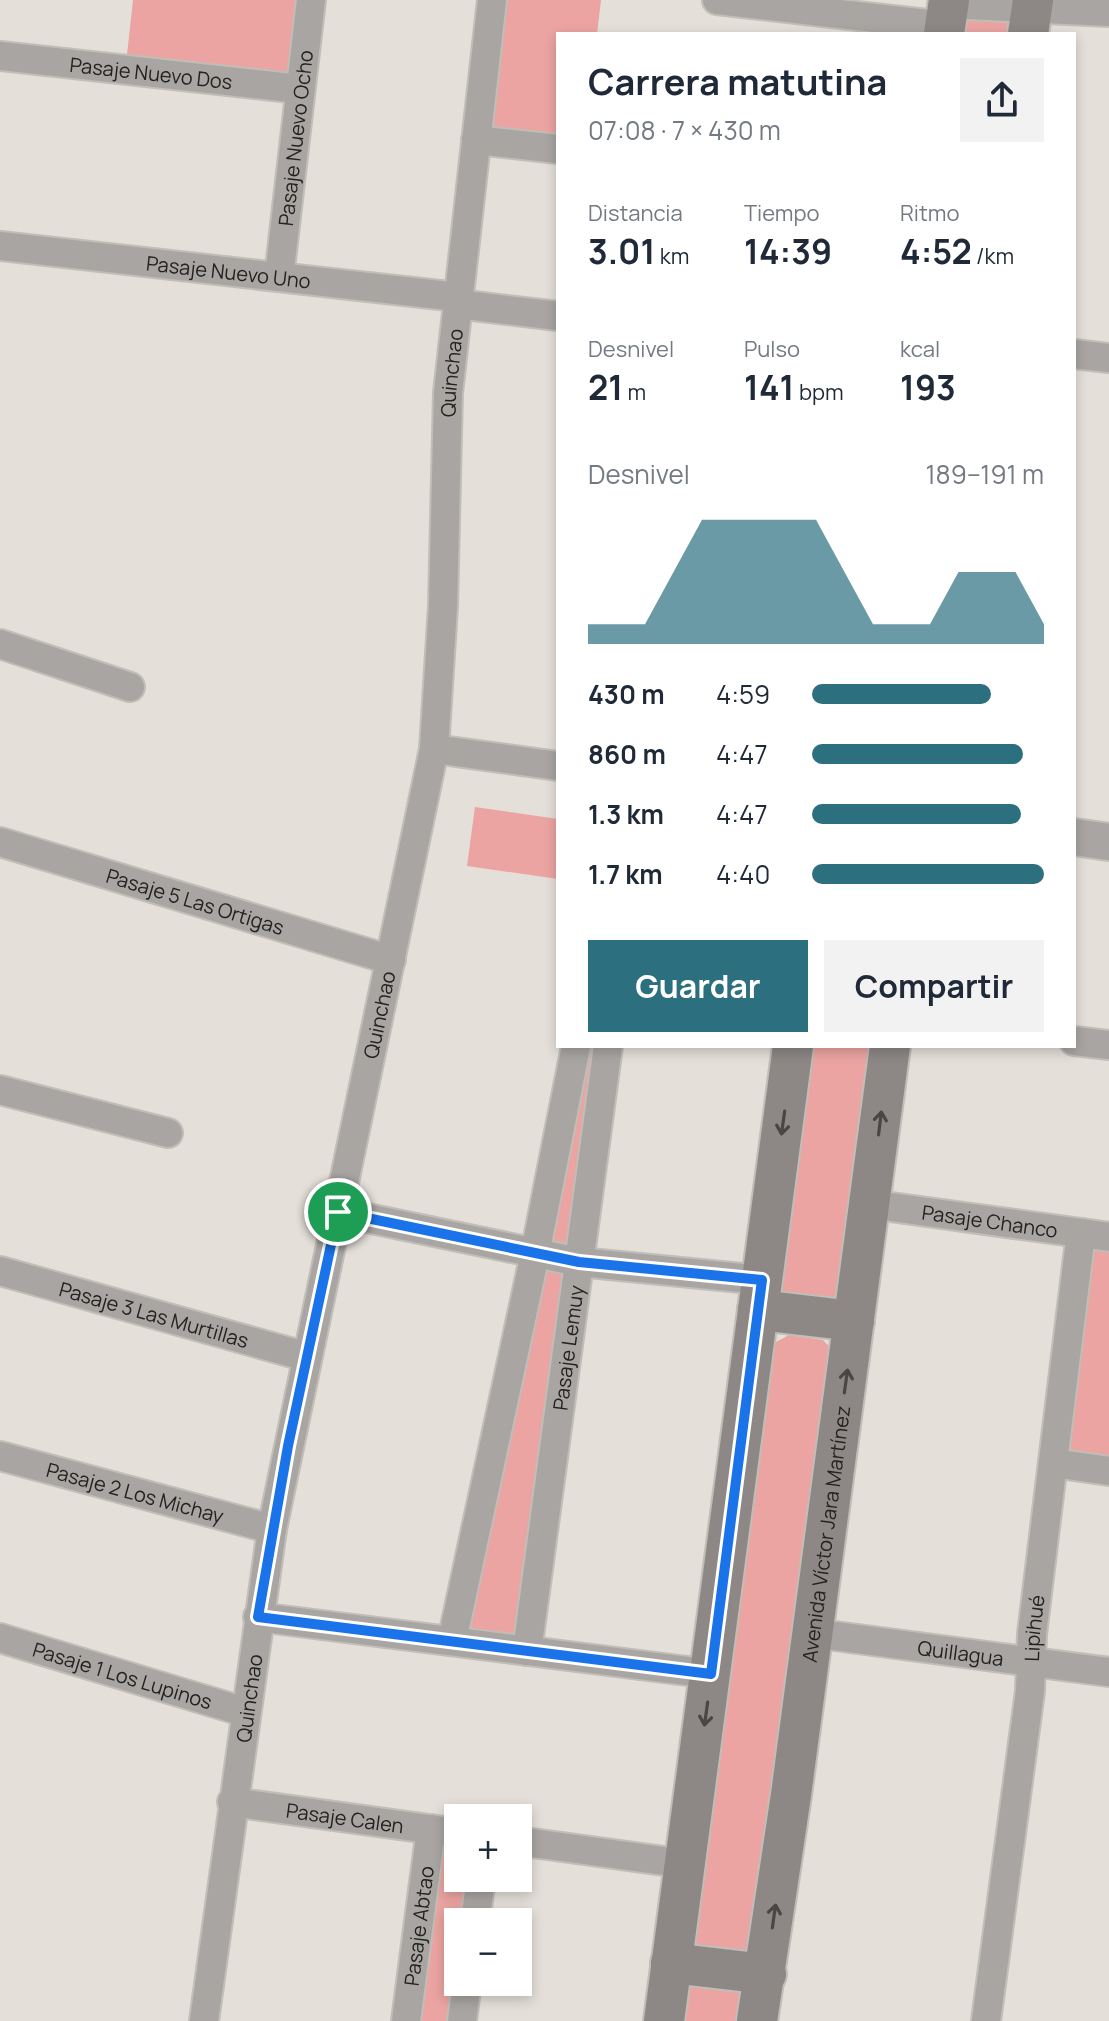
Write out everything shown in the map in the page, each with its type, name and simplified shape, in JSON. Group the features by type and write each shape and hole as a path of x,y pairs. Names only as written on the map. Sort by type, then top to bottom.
{"main road":[{"path":"664,2021 793,1048"},
{"name":"Avenida Víctor Jara Martínez","path":"757,2021 766,1974 890,1048"},
{"path":"760,1295 854,1321"},
{"path":"671,1963 766,1974"}],"street":[{"name":"Pasaje Nuevo Ocho","path":"279,277 311,0"},
{"name":"Quinchao","path":"204,2021 272,1529 434,749 444,591 447,408 492,0"},
{"path":"717,0 946,16 1109,12"},
{"name":"Pasaje Nuevo Dos","path":"0,56 300,89"},
{"path":"476,140 556,149"},
{"name":"Pasaje Nuevo Uno","path":"0,246 279,277 556,316"},
{"path":"1076,354 1109,358"},
{"path":"0,644 130,687"},
{"path":"434,749 556,766"},
{"path":"1076,837 1109,842"},
{"name":"Pasaje 5 Las Ortigas","path":"0,842 391,960"},
{"path":"1076,1041 1109,1045"},
{"path":"452,1641 576,1048"},
{"name":"Pasaje Lemuy","path":"527,1651 608,1048"},
{"path":"0,1090 168,1133"},
{"name":"Pasaje Chanco","path":"869,1204 1109,1237"},
{"path":"338,1212 535,1254 760,1295"},
{"name":"Lipihué","path":"986,2021 1030,1691 1081,1233"},
{"name":"Pasaje 3 Las Murtillas","path":"0,1271 307,1357"},
{"name":"Pasaje 2 Los Michay","path":"0,1456 272,1529"},
{"path":"1053,1463 1109,1471"},
{"path":"258,1617 711,1674"},
{"name":"Quillagua","path":"812,1633 1109,1672"},
{"name":"Pasaje 1 Los Lupinos","path":"0,1638 245,1712"},
{"name":"Pasaje Calen","path":"232,1802 444,1831"},
{"name":"Pasaje Abtao","path":"406,2021 444,1836"},
{"path":"532,1843 686,1864"},
{"path":"462,2021 465,1996"}],"shaded area":[{"path":"133,0 302,0 290,79 126,64"},
{"path":"505,0 601,0 597,32 556,32 556,143 490,128"},
{"path":"969,19 1011,23 1013,32 959,32 961,23"},
{"path":"475,807 556,819 556,879 467,866"},
{"path":"582,1048 602,1048 569,1245 546,1241"},
{"path":"807,1048 876,1048 837,1305 784,1303 776,1283"},
{"path":"1109,1246 1109,1461 1070,1454 1067,1448 1092,1254 1095,1248"},
{"path":"542,1270 565,1273 515,1640 468,1637 462,1622"},
{"path":"789,1335 823,1340 834,1352 742,2021 678,2021 774,1343"},
{"path":"444,1842 444,1892 471,1892 469,1908 444,1908 444,1996 455,1996 454,2021 413,2021 440,1843"}],"route":[{"path":"338,1212 579,1262 762,1280 711,1674 258,1617 288,1446 338,1212"}]}
